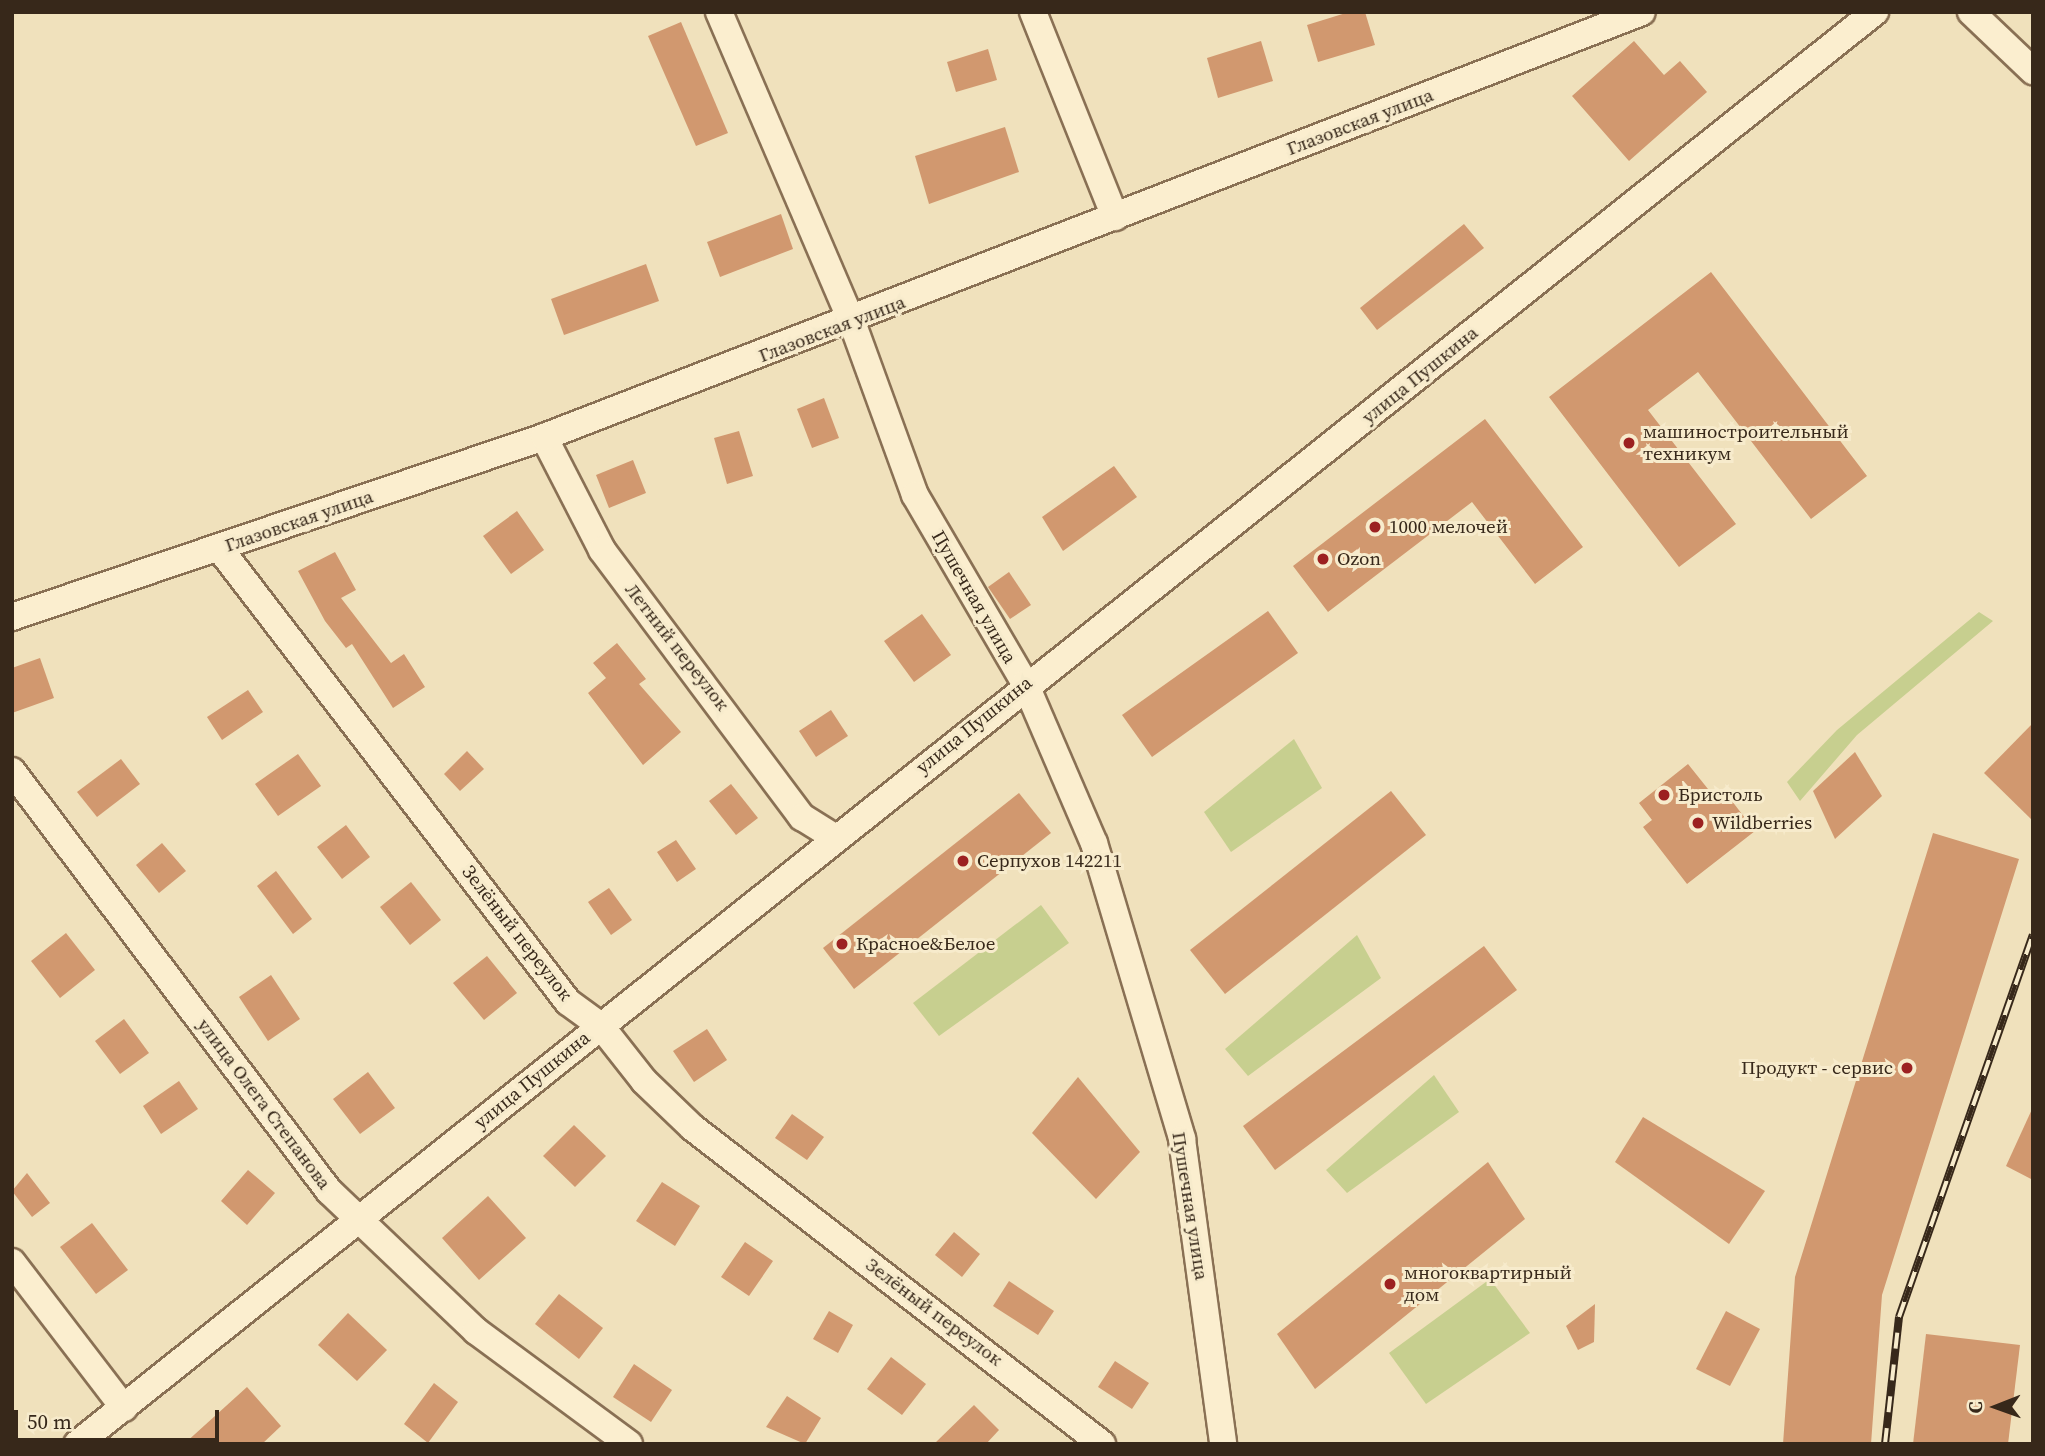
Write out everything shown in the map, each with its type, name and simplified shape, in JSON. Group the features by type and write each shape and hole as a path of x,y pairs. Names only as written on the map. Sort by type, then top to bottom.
{"street":[{"name":"Пушечная улица","path":"719,12 852,322 915,495 1025,683 1094,843 1182,1139 1220,1441"},
{"path":"1033,12 1115,217"},
{"name":"Глазовская улица","path":"12,617 544,438 852,322 1642,12"},
{"name":"улица Пушкина","path":"86,1441 361,1216 1025,683 1875,12"},
{"path":"1978,14 2033,71"},
{"name":"Летний переулок","path":"544,438 601,550 803,817 835,838"},
{"name":"Зелёный переулок","path":"220,549 568,1002 600,1025 693,1128 1102,1444"},
{"name":"улица Олега Степанова","path":"12,771 328,1191 361,1216 475,1331 629,1444"},
{"path":"12,1262 124,1408"}],"green space":[{"path":"1979,612 1993,621 1857,735 1800,801 1787,782 1837,730"},
{"path":"1294,739 1322,788 1231,852 1204,812"},
{"path":"1041,905 1069,943 939,1036 913,1003"},
{"path":"1357,935 1381,978 1248,1076 1225,1049"},
{"path":"1434,1075 1459,1112 1347,1193 1326,1170"},
{"path":"1490,1279 1530,1333 1426,1404 1389,1353"}],"building":[{"path":"1349,12 1365,12 1375,45 1318,62 1307,25"},
{"path":"681,22 728,133 696,146 648,36"},
{"path":"1261,41 1273,81 1218,98 1207,58"},
{"path":"1634,41 1664,75 1680,61 1707,92 1629,161 1572,96"},
{"path":"988,49 997,80 956,92 947,62"},
{"path":"1005,127 1019,172 929,204 915,156"},
{"path":"781,214 793,249 720,277 707,242"},
{"path":"1464,224 1484,248 1377,330 1360,308"},
{"path":"646,264 659,301 564,335 551,299"},
{"name":"машиностроительный техникум","path":"1711,272 1867,476 1811,519 1698,372 1648,410 1736,524 1679,567 1549,397"},
{"path":"824,398 839,438 812,448 797,409"},
{"path":"1485,419 1583,547 1535,584 1472,502 1328,612 1293,566"},
{"path":"739,431 753,476 727,484 714,438"},
{"path":"633,460 646,493 609,508 596,475"},
{"path":"1114,466 1137,497 1063,551 1042,517"},
{"path":"517,511 544,550 511,574 483,536"},
{"path":"335,552 356,590 341,598 391,663 404,654 425,687 393,708 352,644 346,648 325,621 298,571"},
{"path":"1009,572 1031,605 1010,619 988,587"},
{"path":"1268,611 1298,653 1152,757 1122,715"},
{"path":"922,614 951,655 914,682 884,641"},
{"path":"617,643 646,679 639,684 681,732 643,765 588,693 606,678 593,663"},
{"path":"40,658 54,698 12,713 12,668"},
{"path":"248,690 263,712 222,740 207,717"},
{"path":"831,710 848,736 816,757 799,731"},
{"path":"2033,723 2033,821 1984,773"},
{"path":"467,751 484,769 460,791 444,774"},
{"path":"1855,752 1882,796 1835,839 1813,791"},
{"path":"298,754 321,786 278,816 255,784"},
{"path":"121,759 140,784 97,817 77,792"},
{"name":"Wildberries","path":"1688,764 1716,799 1725,792 1755,831 1687,884 1643,827 1652,820 1639,803"},
{"path":"731,784 758,818 736,835 709,801"},
{"path":"1391,791 1426,835 1225,994 1190,950"},
{"path":"1019,793 1051,833 854,989 823,948"},
{"path":"346,825 370,857 342,879 317,847"},
{"name":"Продукт - сервис","path":"1933,833 2019,859 1882,1295 1871,1444 1783,1444 1795,1277"},
{"path":"676,840 696,869 677,882 657,852"},
{"path":"162,843 186,871 159,893 136,865"},
{"path":"276,871 312,919 293,934 257,886"},
{"path":"411,882 441,920 410,945 380,907"},
{"path":"609,888 632,920 611,935 588,902"},
{"path":"66,933 95,970 60,998 31,961"},
{"path":"1484,946 1517,990 1275,1170 1243,1126"},
{"path":"487,956 517,993 484,1020 453,983"},
{"path":"271,975 300,1019 268,1041 239,997"},
{"path":"124,1019 149,1053 120,1074 95,1041"},
{"path":"707,1029 727,1060 694,1082 673,1051"},
{"path":"368,1072 395,1108 360,1134 333,1099"},
{"path":"1078,1077 1140,1152 1096,1199 1032,1133"},
{"path":"179,1081 198,1109 161,1134 143,1106"},
{"path":"2033,1107 2033,1180 2006,1166"},
{"path":"792,1114 824,1137 807,1160 775,1138"},
{"path":"1643,1117 1765,1191 1729,1244 1615,1162"},
{"path":"574,1125 606,1156 575,1187 543,1156"},
{"name":"многоквартирный дом","path":"1488,1162 1525,1219 1315,1389 1277,1334"},
{"path":"248,1170 275,1193 247,1225 221,1201"},
{"path":"27,1173 50,1203 32,1217 12,1191"},
{"path":"662,1182 700,1206 675,1246 636,1221"},
{"path":"488,1196 526,1238 479,1280 442,1238"},
{"path":"92,1223 128,1270 96,1294 60,1247"},
{"path":"954,1232 980,1254 962,1277 935,1255"},
{"path":"745,1242 773,1261 749,1296 721,1277"},
{"path":"1009,1281 1054,1311 1038,1335 993,1306"},
{"path":"559,1294 603,1328 579,1359 535,1324"},
{"path":"1595,1304 1594,1342 1578,1350 1566,1326"},
{"path":"829,1311 853,1325 838,1353 813,1339"},
{"path":"1726,1311 1760,1329 1730,1386 1696,1369"},
{"path":"348,1313 387,1350 357,1381 318,1345"},
{"path":"1926,1334 2020,1345 2008,1444 1913,1444"},
{"path":"891,1357 926,1384 902,1415 867,1389"},
{"path":"1115,1361 1149,1383 1132,1409 1098,1387"},
{"path":"634,1364 672,1390 651,1422 613,1397"},
{"path":"434,1383 458,1402 428,1443 404,1424"},
{"path":"247,1387 281,1426 262,1444 184,1444"},
{"path":"787,1396 821,1418 805,1444 766,1427"},
{"path":"974,1405 999,1430 986,1444 934,1444"}],"railway":[{"path":"1885,1444 1899,1317 2033,935"}],"place":[{"name":"машиностроительный техникум","path":"1629,443"},
{"name":"1000 мелочей","path":"1375,527"},
{"name":"Ozon","path":"1323,559"},
{"name":"Бристоль","path":"1664,795"},
{"name":"Wildberries","path":"1698,823"},
{"name":"Серпухов 142211","path":"963,861"},
{"name":"Красное&Белое","path":"842,944"},
{"name":"Продукт - сервис","path":"1907,1068"},
{"name":"многоквартирный дом","path":"1390,1284"}]}
